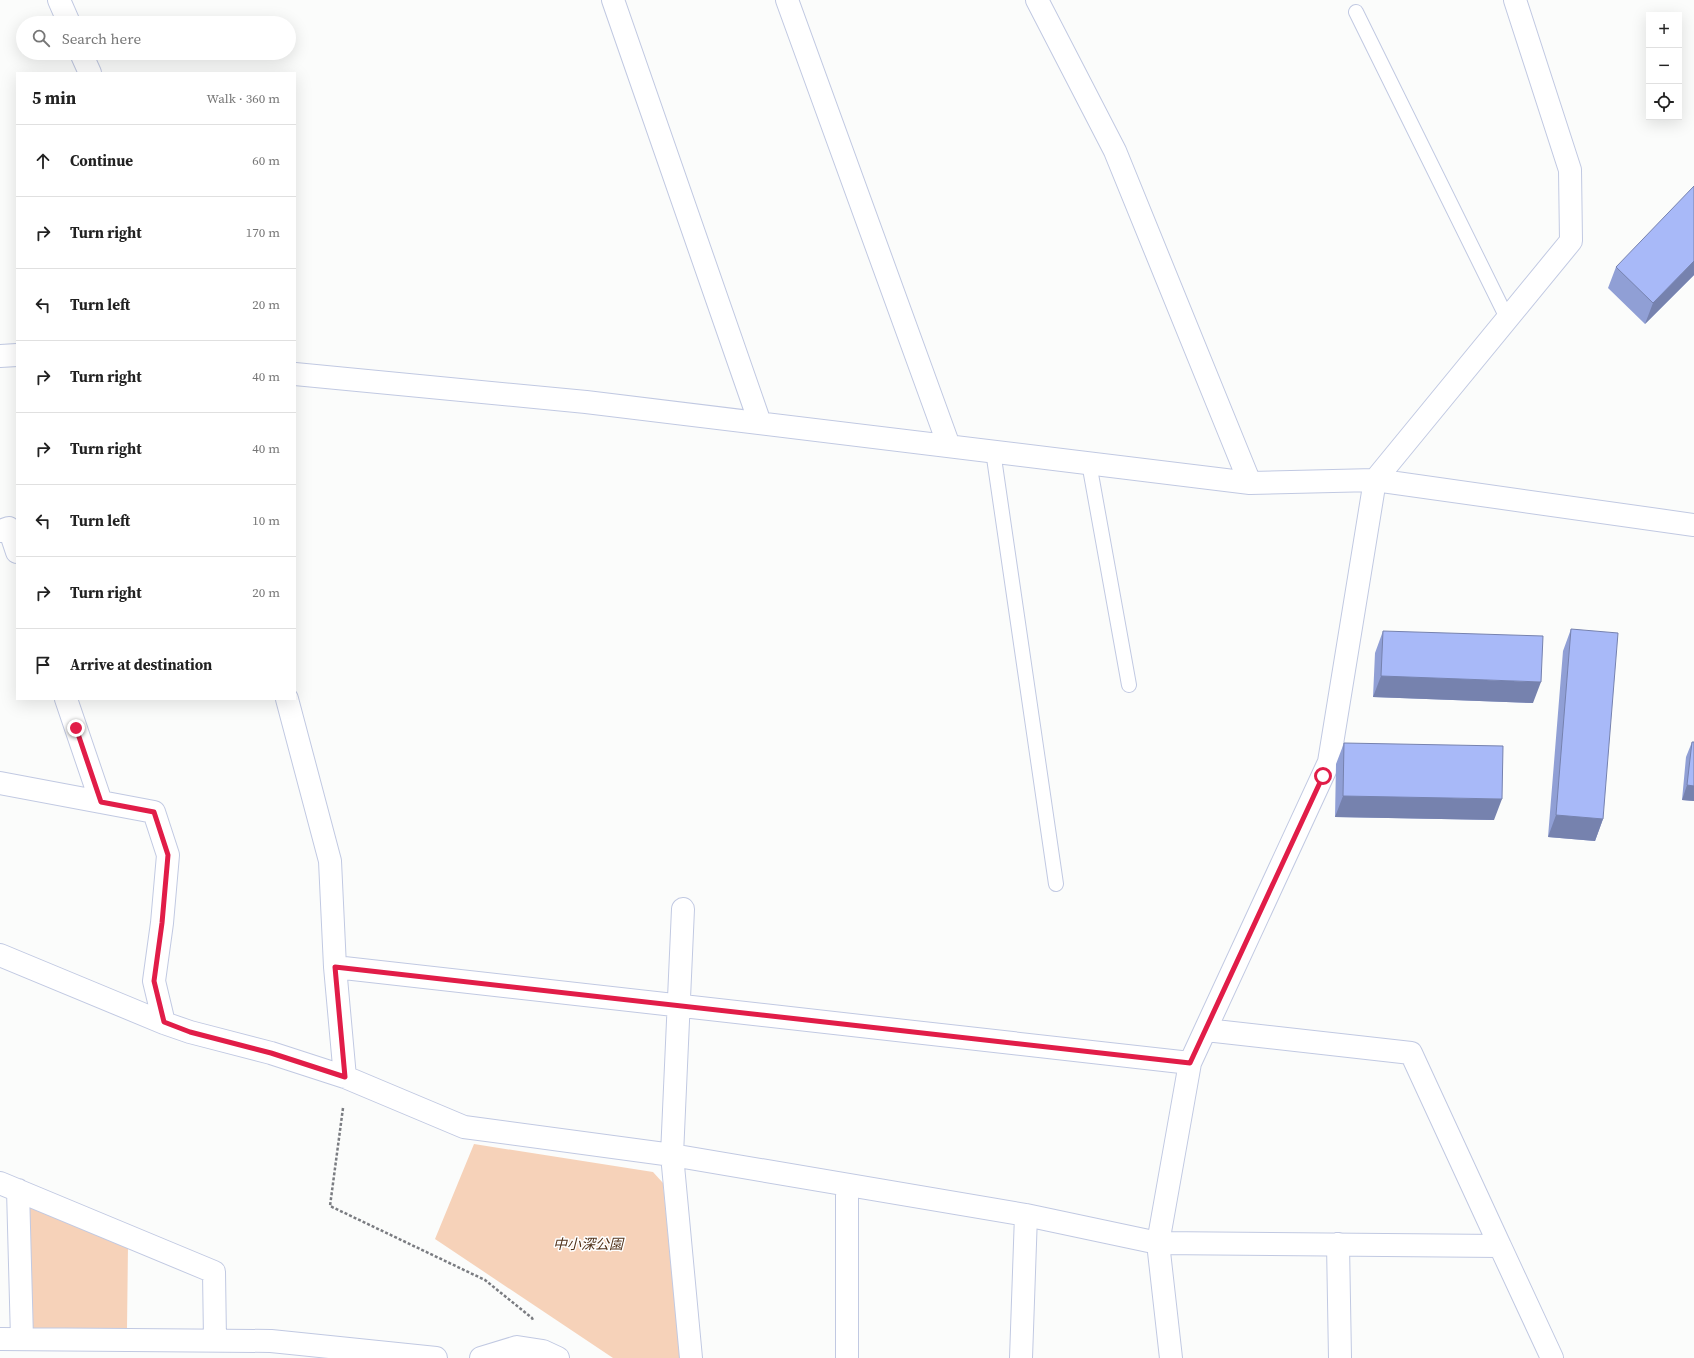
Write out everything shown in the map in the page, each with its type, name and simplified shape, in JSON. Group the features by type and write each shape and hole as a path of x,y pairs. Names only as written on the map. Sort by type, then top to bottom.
{"street":[{"path":"59,0 66,16"},
{"path":"613,0 760,423"},
{"path":"787,0 949,446"},
{"path":"1037,0 1115,151 1250,483"},
{"path":"1171,1358 1158,1243 1190,1063 1329,762 1375,480 1571,240 1570,170 1515,0"},
{"path":"84,60 90,72"},
{"path":"0,356 16,355"},
{"path":"296,374 586,402 1250,483 1375,480 1694,525"},
{"path":"0,531 9,528 16,549"},
{"path":"66,700 101,802"},
{"path":"287,700 330,861 335,967 345,1077"},
{"path":"0,783 154,812 168,855 162,923 154,981 164,1022"},
{"path":"683,909 672,1155 691,1358"},
{"path":"0,954 190,1032 271,1053 345,1077 464,1127 672,1155 1026,1215 1158,1243 1500,1246"},
{"path":"335,967 1190,1063"},
{"path":"1206,1030 1411,1053 1552,1358"},
{"path":"847,1185 847,1358"},
{"path":"22,1340 9,1186 214,1272 216,1340"},
{"path":"1021,1358 1026,1215"},
{"path":"1338,1244 1340,1358"},
{"path":"0,1339 216,1340 269,1349 436,1358"},
{"path":"481,1358 517,1347 551,1355"}],"lane":[{"path":"1356,12 1508,318"},
{"path":"993,451 1056,884"},
{"path":"1090,463 1129,685"}],"path":[{"path":"342,1119 330,1206 485,1280 532,1318 551,1355"}],"green space":[{"name":"中小深公園","path":"474,1144 653,1172 663,1183 680,1358 613,1358 435,1239"},
{"path":"26,1202 128,1246 127,1329 30,1331"}],"building":[{"path":"1694,186 1694,261 1653,303 1616,267"},
{"path":"1571,629 1618,633 1603,819 1556,815"},
{"path":"1383,631 1543,636 1541,682 1381,676"},
{"path":"1692,742 1694,742 1694,786 1687,785"},
{"path":"1344,743 1503,746 1502,799 1343,796"}],"route":[{"path":"76,728 101,802 154,812 168,855 162,923 154,981 164,1022 190,1032 271,1053 345,1077 335,967 1190,1063 1323,776"}]}
